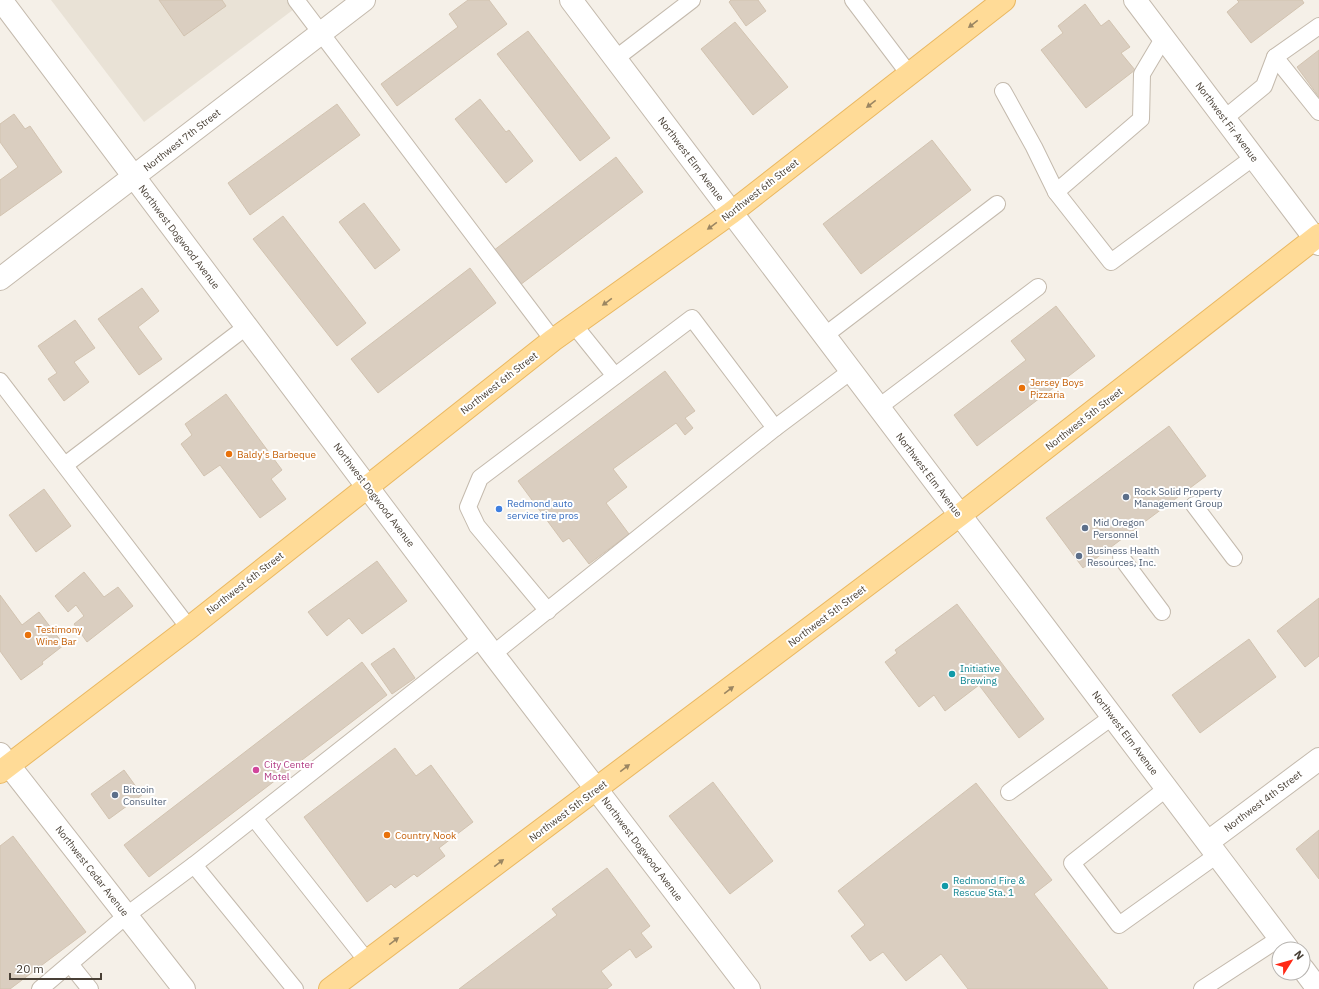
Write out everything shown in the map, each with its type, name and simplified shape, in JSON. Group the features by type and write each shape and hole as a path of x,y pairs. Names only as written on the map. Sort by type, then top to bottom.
{"main road":[{"name":"Northwest 6th Street","path":"3,764 189,628 553,340 732,213 1004,0"},
{"name":"Northwest 5th Street","path":"330,989 960,515 1318,239"}],"street":[{"name":"Northwest Dogwood Avenue","path":"1,0 487,646 749,989"},
{"name":"Northwest 7th Street","path":"0,279 364,0"},
{"name":"Northwest Elm Avenue","path":"570,0 1282,941"},
{"name":"Northwest Fir Avenue","path":"1135,0 1318,239"},
{"name":"Northwest 4th Street","path":"1212,849 1319,759"},
{"name":"Northwest Cedar Avenue","path":"3,764 127,916 184,989"},
{"path":"1311,980 1318,989"}],"lane":[{"path":"296,0 553,340"},
{"path":"615,59 692,0"},
{"path":"853,0 909,74"},
{"path":"1225,118 1264,86 1275,57 1319,26"},
{"path":"1056,192 1142,119 1142,74 1164,37"},
{"path":"1275,57 1319,112"},
{"path":"1003,91 1034,147 1056,192 1111,262 1254,157"},
{"path":"824,336 997,204"},
{"path":"879,407 1038,287"},
{"path":"548,610 477,526 468,507 480,478 692,318 775,428"},
{"path":"574,325 615,376"},
{"path":"64,465 246,327"},
{"path":"40,989 127,916 254,818 487,646 548,610 775,428 851,371"},
{"path":"0,381 189,628"},
{"path":"1194,505 1234,558"},
{"path":"1121,557 1162,612"},
{"path":"1009,792 1112,717"},
{"path":"1167,788 1072,862 1114,919 1119,925 1212,849"},
{"path":"254,818 367,961"},
{"path":"194,865 295,989"},
{"path":"1202,989 1271,950"},
{"path":"70,964 90,989"}],"shaded area":[{"path":"51,0 306,0 144,122"}],"building":[{"path":"159,0 222,0 226,6 184,36"},
{"path":"468,0 489,0 507,24 397,106 381,84 458,27 449,14"},
{"path":"731,0 758,0 766,11 746,26 729,2"},
{"path":"1237,0 1302,0 1304,3 1251,43 1227,12 1239,2"},
{"path":"1085,4 1101,26 1109,20 1130,47 1121,53 1135,70 1086,108 1041,50 1063,33 1058,26"},
{"path":"735,22 788,87 753,115 701,49"},
{"path":"528,31 610,138 580,161 497,54"},
{"path":"1319,50 1319,97 1297,67"},
{"path":"480,99 506,132 509,130 533,161 506,183 455,119"},
{"path":"337,104 360,135 250,215 228,183"},
{"path":"14,114 25,129 30,126 62,172 0,216 0,180 18,167 0,142 0,124"},
{"path":"932,140 971,190 861,274 823,224"},
{"path":"616,157 643,192 520,285 493,251"},
{"path":"364,203 400,250 375,269 339,222"},
{"path":"283,216 366,323 337,346 253,239"},
{"path":"470,268 496,303 378,393 351,359"},
{"path":"142,288 159,311 138,327 162,359 139,375 98,319"},
{"name":"Jersey Boys Pizzaria","path":"1056,306 1095,356 977,446 954,415 1026,360 1011,341"},
{"path":"75,320 95,348 74,362 89,382 64,401 48,379 57,373 38,346"},
{"path":"665,371 695,411 685,418 693,428 685,435 676,423 613,469 627,487 606,503 629,534 589,564 569,538 563,542 518,481"},
{"name":"Baldy's Barbeque","path":"226,394 282,470 271,479 286,499 260,518 220,465 204,476 181,444 192,435 185,424"},
{"path":"1169,426 1206,476 1083,568 1046,518"},
{"path":"44,489 71,526 36,552 9,515"},
{"path":"377,561 407,601 362,634 349,618 327,636 308,612"},
{"path":"84,572 104,597 118,587 133,606 87,642 74,624 84,616 76,605 68,612 55,596"},
{"name":"Testimony Wine Bar","path":"0,595 22,625 39,612 64,645 42,662 43,664 21,680 0,651"},
{"path":"1319,598 1319,656 1305,667 1277,631"},
{"name":"Initiative Brewing","path":"957,604 1044,719 1019,738 979,685 945,711 934,695 919,707 885,662 897,653 895,650"},
{"path":"1249,639 1276,677 1200,733 1172,695"},
{"path":"394,648 415,678 392,694 371,664"},
{"name":"City Center Motel","path":"362,662 387,695 149,877 124,845"},
{"name":"Country Nook","path":"395,748 416,776 431,765 473,822 439,848 445,856 417,877 414,874 395,888 391,884 367,902 304,817"},
{"path":"124,770 142,795 109,819 91,794"},
{"path":"713,782 773,861 730,894 669,816"},
{"name":"Redmond Fire & Rescue Sta. 1","path":"976,783 1052,880 1034,894 1108,989 968,989 941,954 906,981 883,952 870,961 851,936 865,925 838,891"},
{"path":"1319,830 1319,879 1296,849"},
{"path":"13,836 86,932 10,989 0,989 0,846"},
{"path":"607,868 650,926 641,933 652,947 636,958 630,949 601,971 612,985 607,989 459,989 557,915 552,909"}],"place":[{"name":"Jersey Boys Pizzaria","path":"1022,388"},
{"name":"Baldy's Barbeque","path":"229,454"},
{"name":"Rock Solid Property Management Group","path":"1126,497"},
{"name":"Redmond auto service tire pros","path":"499,509"},
{"name":"Mid Oregon Personnel","path":"1085,528"},
{"name":"Business Health Resources, Inc.","path":"1079,556"},
{"name":"Testimony Wine Bar","path":"28,635"},
{"name":"Initiative Brewing","path":"952,674"},
{"name":"City Center Motel","path":"256,770"},
{"name":"Bitcoin Consulter","path":"115,795"},
{"name":"Country Nook","path":"387,835"},
{"name":"Redmond Fire & Rescue Sta. 1","path":"945,886"}]}
